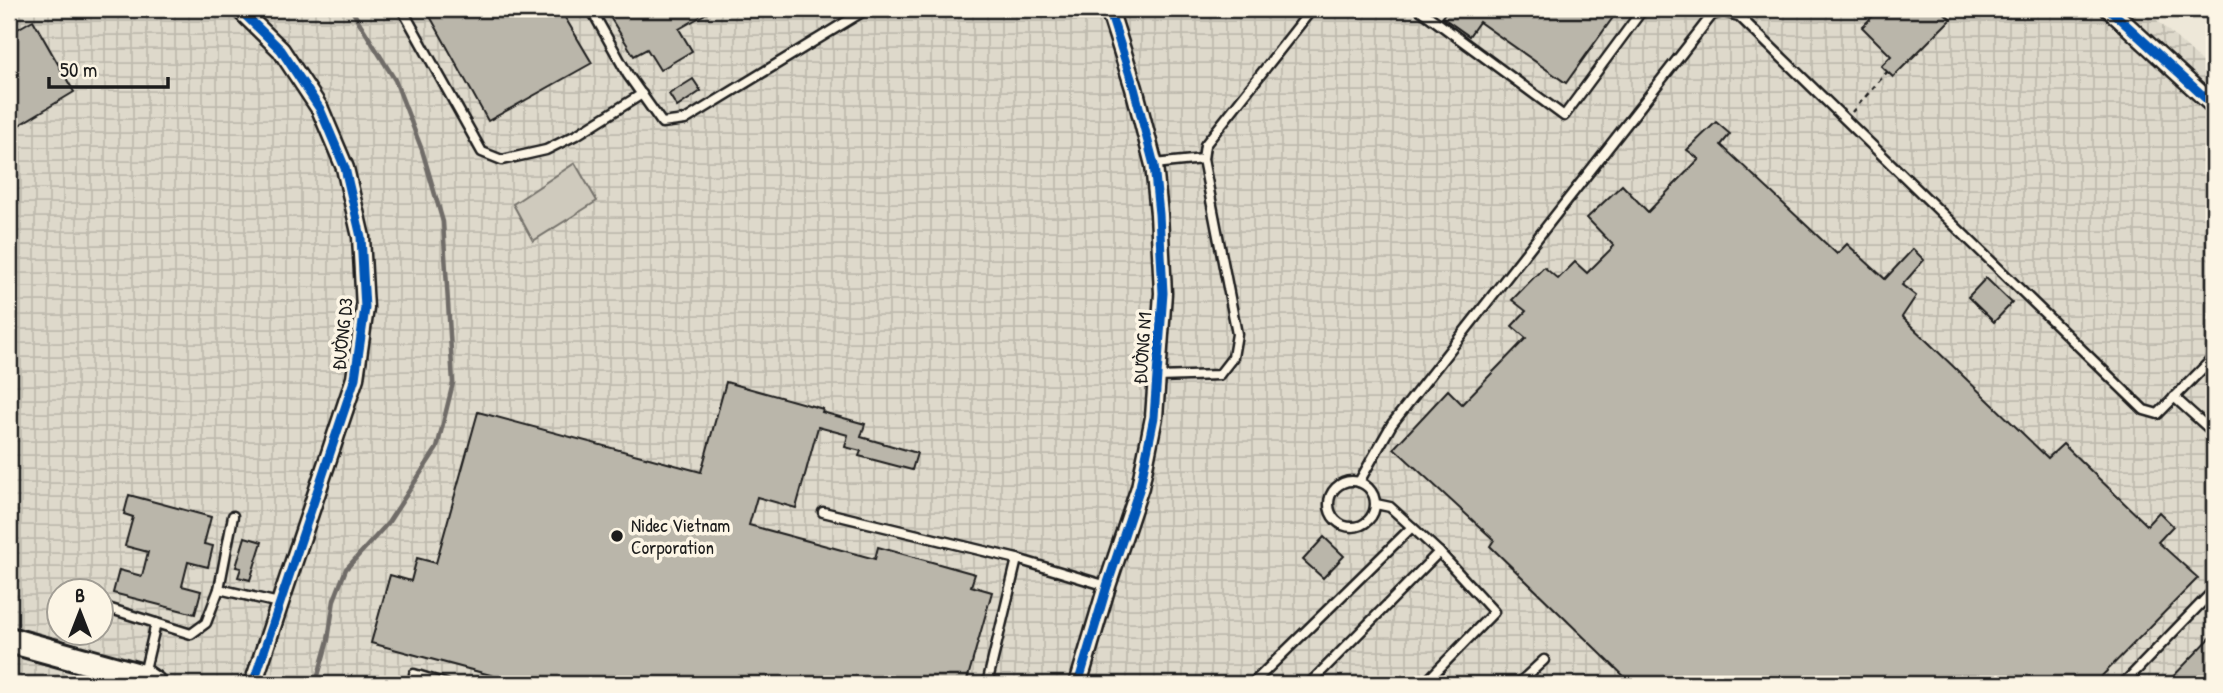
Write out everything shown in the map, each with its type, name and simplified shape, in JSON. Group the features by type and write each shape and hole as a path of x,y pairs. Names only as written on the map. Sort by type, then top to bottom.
{"main road":[{"path":"9,640 142,682"},
{"path":"9,652 142,682"}],"street":[{"name":"ĐƯỜNG D3","path":"239,9 281,50 320,109 345,169 361,237 365,308 355,379 253,684"},
{"name":"ĐƯỜNG N1","path":"1078,684 1140,487 1154,416 1163,293 1154,164 1109,9"},
{"path":"2109,9 2214,107"}],"lane":[{"path":"402,9 476,143 482,152 502,160 546,150 578,134 642,94"},
{"path":"591,9 662,123 685,120 867,9"},
{"path":"1158,377 1219,375 1233,357 1237,334 1203,159 1205,145 1312,9"},
{"path":"1419,9 1564,116 1643,9"},
{"path":"1359,482 1392,424 1712,15 1723,12 1739,16 2144,410 2158,414 2214,357"},
{"path":"1154,164 1203,159"},
{"path":"2174,397 2214,433"},
{"path":"1345,482 1359,482 1371,490 1376,504 1372,518 1360,526 1346,527 1334,519 1329,505 1333,491 1345,482"},
{"path":"1376,504 1390,507 1412,527 1494,612 1424,684"},
{"path":"823,512 1017,559 1107,586"},
{"path":"116,611 191,634 206,623 219,589 233,516"},
{"path":"1252,684 1412,527"},
{"path":"1308,684 1439,552"},
{"path":"987,684 1017,559"},
{"path":"219,589 279,603"},
{"path":"2123,684 2214,590"},
{"path":"142,682 156,623"},
{"path":"1518,684 1544,660"},
{"path":"414,674 446,684"}],"path":[{"path":"1845,119 1887,72"}],"shaded area":[{"path":"9,9 2145,9 2214,73 2214,684 9,684"},
{"path":"575,163 597,201 533,241 513,204"}],"building":[{"path":"426,9 560,9 592,63 488,121"},
{"path":"605,9 714,9 679,29 692,51 660,70 647,49 634,56"},
{"path":"1448,9 1619,9 1566,83 1479,22 1469,36 1442,17"},
{"path":"1880,9 1940,9 1951,19 1893,77 1881,66 1891,56 1862,27"},
{"path":"33,20 74,92 9,131 9,34"},
{"path":"693,79 701,91 677,107 669,94"},
{"path":"1716,122 1730,134 1721,145 1837,254 1847,244 1885,279 1913,249 1924,260 1902,285 1916,296 1902,317 2048,458 2063,444 2147,525 2159,512 2173,526 2158,542 2198,578 2094,684 1632,684 1490,546 1494,540 1394,448 1448,390 1462,404 1526,338 1512,326 1526,311 1512,300 1544,267 1558,279 1575,262 1587,273 1614,246 1587,218 1622,185 1648,212 1699,159 1687,150"},
{"path":"1986,278 2012,303 1994,322 1968,297"},
{"name":"Nidec Vietnam Corporation","path":"726,382 823,409 822,412 865,424 861,437 917,453 912,470 859,456 861,451 845,447 848,435 818,427 796,508 757,497 749,525 875,559 878,547 975,574 971,586 992,592 966,684 524,684 371,643 390,575 411,581 417,558 436,563 478,412 701,472"},
{"path":"129,495 211,517 204,544 213,546 208,567 188,562 182,586 201,591 195,614 116,594 119,570 142,576 148,552 125,546 133,517 124,514"},
{"path":"245,537 262,542 250,580 238,577 241,568 236,567"},
{"path":"1324,537 1344,556 1323,578 1303,560"},
{"path":"2214,634 2214,684 2166,684"}],"waterway":[{"path":"316,683 328,640 334,600 346,569 388,523 437,448 453,383 443,222 422,150 395,80 351,9"}],"cycle path":[{"path":"239,9 281,50 320,109 345,168 361,237 365,308 355,378 253,684"},
{"path":"1078,684 1140,487 1154,417 1163,293 1154,165 1134,88 1109,9"},
{"path":"2109,9 2214,106"}],"place":[{"name":"Nidec Vietnam Corporation","path":"617,536"}]}
